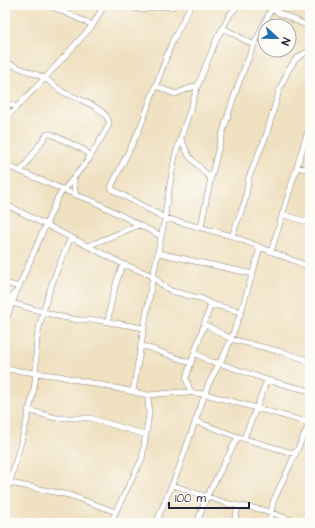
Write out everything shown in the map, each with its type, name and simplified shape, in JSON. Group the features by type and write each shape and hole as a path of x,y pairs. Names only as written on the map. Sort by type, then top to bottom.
{"street":[{"path":"48,5 59,7 93,25"},
{"path":"5,119 93,25 104,5"},
{"path":"124,5 142,10 158,6 173,7 175,5"},
{"path":"190,5 172,42 140,128 112,187 113,190 165,218 232,236 310,267"},
{"path":"133,391 153,276 165,218 172,170 198,86 223,28 231,13 239,5"},
{"path":"262,5 310,26"},
{"path":"201,227 210,178 232,106 254,44 271,9"},
{"path":"223,28 254,44"},
{"path":"232,236 245,202 248,177 266,136 280,88 289,69 296,59 305,53 310,52"},
{"path":"5,62 45,78 62,91 96,107 109,119 109,125 89,159 58,197 16,293 5,323"},
{"path":"156,86 175,94 198,86"},
{"path":"5,102 16,107"},
{"path":"271,252 310,124"},
{"path":"21,171 47,134 57,136 84,150 88,154 89,159"},
{"path":"181,139 190,156 210,178"},
{"path":"5,165 95,202 161,236"},
{"path":"297,167 310,170"},
{"path":"74,178 76,195"},
{"path":"5,204 123,264 153,276 171,291 203,299 211,304 241,312"},
{"path":"282,214 310,223"},
{"path":"88,246 139,225"},
{"path":"5,491 10,483 35,382 37,339 44,312 55,276 71,238"},
{"path":"156,523 172,485 208,385 231,339 241,312 260,248"},
{"path":"158,253 253,274"},
{"path":"108,322 110,302 114,285 123,264"},
{"path":"5,283 19,287"},
{"path":"5,302 16,293"},
{"path":"12,303 70,319 108,322 144,328"},
{"path":"191,393 186,378 211,304"},
{"path":"204,324 231,339 310,360"},
{"path":"141,345 192,363"},
{"path":"195,353 211,362 219,363 267,380 310,391"},
{"path":"5,369 67,377 148,395 181,392 205,394 310,423 283,479 270,512 268,523"},
{"path":"244,438 267,380"},
{"path":"110,523 142,459 149,410 148,395"},
{"path":"28,410 56,418 90,418 146,435"},
{"path":"195,421 238,437 296,454"},
{"path":"197,523 206,498 238,437"},
{"path":"10,483 69,495 116,512"},
{"path":"172,485 206,498 238,507 270,512 288,519 306,523"},
{"path":"234,523 238,507"}]}
